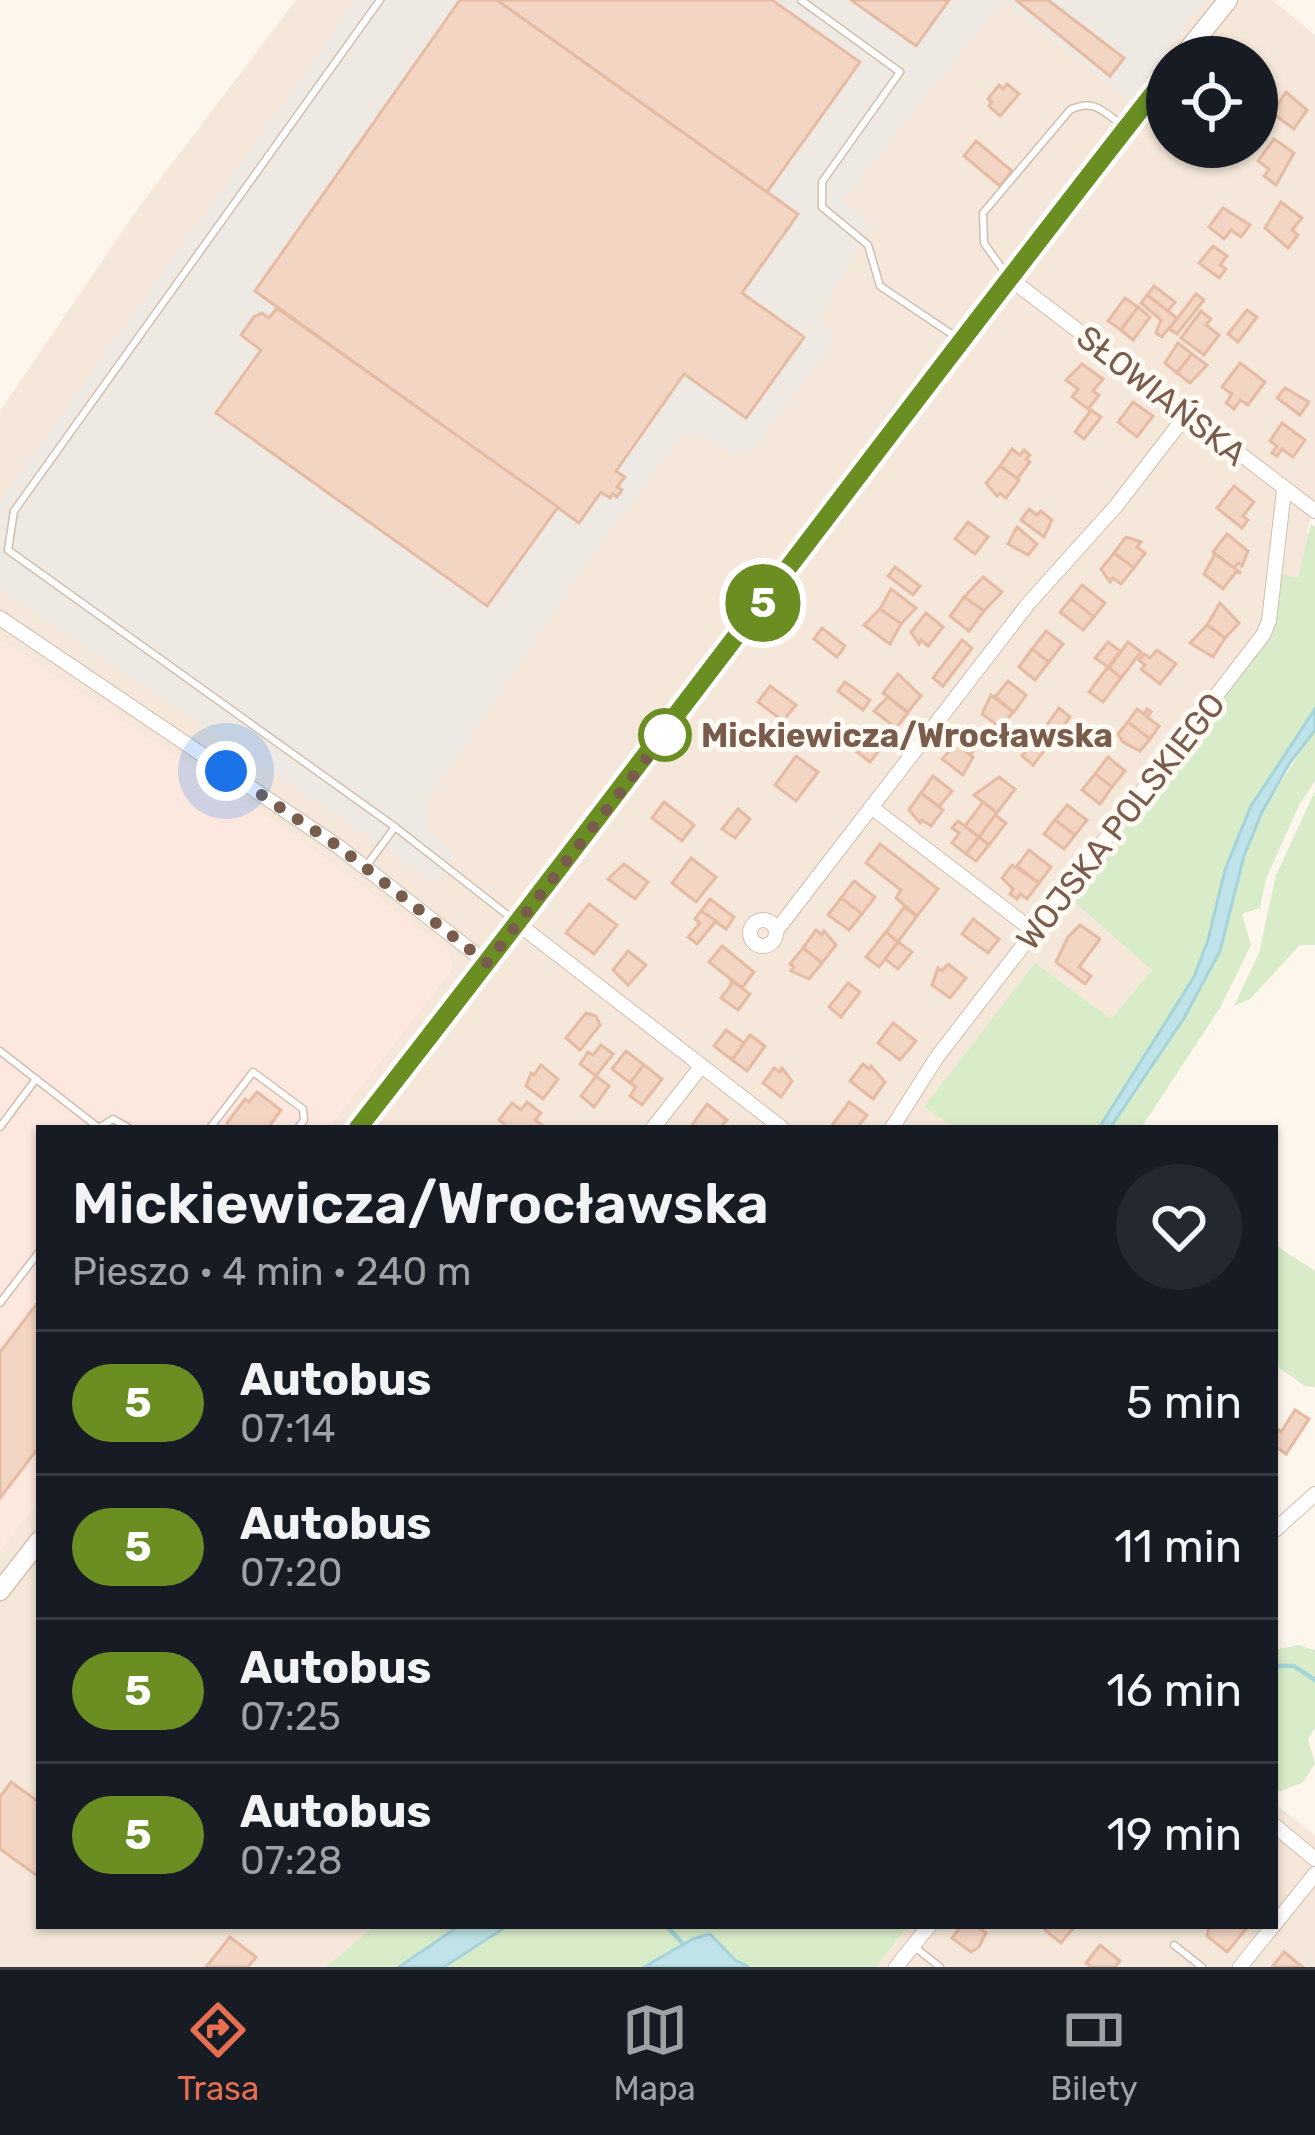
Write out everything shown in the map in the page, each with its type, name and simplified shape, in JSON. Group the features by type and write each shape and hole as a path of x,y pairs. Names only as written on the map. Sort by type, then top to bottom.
{"street":[{"path":"1200,36 1228,0"},
{"path":"360,1125 665,735 871,457 1146,103"},
{"name":"SŁOWIAŃSKA","path":"1010,278 1315,511"},
{"path":"776,932 1028,604 1116,506 1187,414"},
{"name":"WOJSKA POLSKIEGO","path":"894,1125 937,1057 1267,629 1284,490"},
{"path":"0,618 365,868 487,963"},
{"path":"871,807 1035,932"},
{"path":"517,923 778,1125"},
{"path":"654,1125 700,1068"},
{"path":"1278,1527 1315,1494"},
{"path":"0,1591 36,1544"},
{"path":"1278,1828 1315,1859"},
{"path":"1278,1920 1315,1874"},
{"path":"896,1967 927,1929"},
{"path":"1240,1967 1271,1929"}],"lane":[{"path":"380,0 14,511 8,550 395,827 517,923"},
{"path":"801,0 900,72 822,182 823,208 868,245 880,286 962,342"},
{"path":"1010,278 984,243 983,213 1070,110 1095,104 1126,129"},
{"path":"365,868 395,827"},
{"path":"0,1051 95,1125"},
{"path":"212,1125 253,1072 303,1109 300,1125"},
{"path":"0,1127 37,1079"},
{"path":"0,1303 36,1256"},
{"path":"1174,1945 1202,1967"},
{"path":"913,1946 940,1967"}],"shaded area":[{"path":"296,0 1272,0 1315,35 1315,502 1307,532 1315,542 1204,895 1062,1125 36,1125 36,1929 380,1929 337,1967 0,1967 0,411 139,207"},
{"path":"357,0 1002,0 843,201 871,224 820,317 835,339 754,448 733,455 698,434 683,434 587,561 426,801 426,826 454,855 436,883 0,589 0,501"},
{"path":"1003,0 1205,0 1178,36 1146,36 1146,78 1129,100"},
{"path":"0,639 282,826 449,951 453,968 331,1125 36,1125 36,1505 0,1551"},
{"path":"1278,1806 1315,1835 1315,1967 876,1967 906,1929 1278,1929"}],"green space":[{"path":"1311,524 1315,527 1315,709 1251,806 1225,870 1194,977 1101,1125 951,1125 924,1107 1035,963 1111,1019 1152,970 1072,900 1274,632 1283,574 1298,578"},
{"path":"1315,729 1315,781 1266,879 1260,908 1242,914 1251,945 1220,1008 1143,1125 1112,1125 1184,1018 1220,951 1233,891 1262,812"},
{"path":"1315,791 1315,945 1300,945 1250,999 1234,1006 1259,953 1276,875"},
{"path":"1278,1247 1315,1271 1315,1387 1305,1386 1278,1367"},
{"path":"1298,1645 1315,1650 1315,1728 1308,1739 1315,1764 1302,1783 1278,1792 1278,1649"},
{"path":"371,1929 455,1929 399,1967 326,1967"},
{"path":"502,1929 906,1929 876,1967 749,1967 735,1960 710,1934 644,1967 444,1967"}],"water":[{"path":"1315,709 1315,730 1289,764 1244,856 1220,951 1184,1018 1112,1125 1101,1125 1194,977 1225,870 1251,806"},
{"path":"455,1929 502,1929 444,1967 399,1967"},
{"path":"710,1934 735,1960 749,1967 644,1967 693,1939"}],"building":[{"path":"460,0 497,0 798,214 742,293 804,337 746,418 684,374 616,471 625,477 617,487 622,490 610,498 601,492 579,523 255,291"},
{"path":"497,0 772,0 860,62 767,192"},
{"path":"851,0 949,0 916,46"},
{"path":"1016,0 1048,0 1124,58 1110,76"},
{"path":"1007,84 1019,94 1000,116 988,99 999,85 1003,89"},
{"path":"1286,92 1307,110 1294,129 1278,117 1278,104"},
{"path":"976,141 1012,171 1000,186 964,156"},
{"path":"1278,142 1294,153 1276,185 1264,176 1278,168"},
{"path":"1281,202 1302,218 1292,230 1298,235 1288,248 1265,228"},
{"path":"1223,208 1250,225 1241,237 1231,230 1224,239 1209,227"},
{"path":"1213,246 1227,256 1219,278 1199,263"},
{"path":"1154,286 1175,302 1168,311 1147,295"},
{"path":"1196,294 1204,300 1177,334 1169,329"},
{"path":"1147,295 1177,318 1162,337 1156,333 1161,320 1141,303"},
{"path":"1125,298 1138,307 1121,330 1108,321"},
{"path":"1138,307 1150,317 1133,340 1121,330"},
{"path":"277,308 558,507 487,606 216,413 261,350 241,335 254,317 262,313 269,318"},
{"path":"1247,310 1257,317 1238,342 1228,334"},
{"path":"1201,311 1211,319 1206,325 1219,335 1204,355 1181,338"},
{"path":"1178,343 1192,354 1177,373 1165,363"},
{"path":"1192,354 1207,365 1190,383 1177,373"},
{"path":"1240,363 1265,382 1248,405 1240,400 1234,409 1226,403 1232,394 1222,387"},
{"path":"1082,364 1103,379 1088,409 1072,397 1078,389 1066,380"},
{"path":"1285,388 1309,402 1300,415 1277,398"},
{"path":"1133,402 1153,416 1137,437 1118,422"},
{"path":"1091,410 1101,417 1084,439 1075,432"},
{"path":"1282,423 1305,440 1293,457 1282,449 1277,456 1272,453 1277,446 1270,441"},
{"path":"1012,449 1030,455 1017,479 1000,466"},
{"path":"1000,466 1019,480 1006,498 997,496 986,483"},
{"path":"1234,486 1254,502 1243,516 1248,520 1242,528 1217,508"},
{"path":"1029,509 1052,520 1044,537 1021,520"},
{"path":"968,522 988,537 975,554 955,539"},
{"path":"1017,527 1037,544 1028,555 1008,544"},
{"path":"1227,534 1248,551 1242,566 1238,563 1234,568 1213,552"},
{"path":"1126,537 1141,542 1137,547 1145,553 1134,568 1114,553"},
{"path":"1114,553 1134,568 1121,584 1113,578 1110,582 1101,569"},
{"path":"1215,554 1241,573 1236,572 1223,589 1204,574"},
{"path":"895,567 920,586 913,595 888,576"},
{"path":"983,577 1002,592 984,611 964,597"},
{"path":"1082,585 1105,603 1094,617 1071,599"},
{"path":"891,589 916,608 901,624 880,609"},
{"path":"964,597 984,611 969,631 950,616"},
{"path":"1071,599 1094,617 1083,630 1060,612"},
{"path":"1220,603 1239,623 1225,638 1207,625"},
{"path":"880,609 901,624 890,644 864,625"},
{"path":"926,613 943,627 928,646 921,640 919,644 911,632"},
{"path":"1207,625 1225,638 1213,657 1190,643"},
{"path":"822,628 845,646 837,657 814,639"},
{"path":"1046,631 1063,644 1049,662 1032,649"},
{"path":"962,640 972,648 943,686 933,678"},
{"path":"1108,642 1120,651 1108,667 1095,658"},
{"path":"1128,642 1141,652 1121,678 1109,668"},
{"path":"1032,649 1049,662 1035,680 1019,667"},
{"path":"1157,650 1176,664 1160,684 1141,669 1145,665 1139,660"},
{"path":"1108,667 1121,678 1103,702 1089,692"},
{"path":"898,674 921,696 908,712 883,693"},
{"path":"1008,681 1026,695 1014,712 995,697"},
{"path":"845,682 870,700 863,710 838,691"},
{"path":"770,686 796,705 783,721 758,702"},
{"path":"991,695 1013,712 1001,728 982,714"},
{"path":"888,697 908,713 896,728 874,711"},
{"path":"1059,708 1070,717 1052,741 1041,733"},
{"path":"1137,709 1151,712 1147,717 1159,726 1150,739 1128,722"},
{"path":"1128,722 1150,739 1140,751 1118,734"},
{"path":"968,725 982,740 970,755 958,745"},
{"path":"864,731 885,743 870,762 851,747"},
{"path":"1041,733 1052,741 1033,765 1022,756"},
{"path":"956,744 973,757 963,775 942,759"},
{"path":"796,756 818,772 796,801 775,785"},
{"path":"1108,757 1125,771 1112,787 1095,774"},
{"path":"1095,774 1112,787 1100,804 1082,790"},
{"path":"933,776 952,791 939,807 921,793"},
{"path":"999,777 1015,789 997,813 974,795"},
{"path":"921,793 943,810 931,826 920,823 909,810"},
{"path":"664,802 694,825 682,841 652,818"},
{"path":"983,802 997,813 979,837 965,826"},
{"path":"1067,805 1087,820 1075,835 1055,820"},
{"path":"738,809 750,819 735,838 722,829"},
{"path":"995,815 1006,823 989,845 979,837"},
{"path":"1055,820 1075,835 1064,849 1044,834"},
{"path":"958,821 979,837 966,854 952,843 959,833 952,828"},
{"path":"979,837 989,845 976,861 966,854"},
{"path":"880,844 938,889 917,916 896,898 901,890 866,863"},
{"path":"1029,850 1051,867 1039,883 1017,866"},
{"path":"691,858 716,877 696,902 672,883"},
{"path":"624,864 648,882 635,899 608,879"},
{"path":"1012,865 1039,883 1027,899 1010,894 1013,889 1002,878"},
{"path":"854,881 875,897 862,914 841,898"},
{"path":"841,898 862,914 849,930 828,915"},
{"path":"710,899 734,917 726,929 701,911"},
{"path":"589,904 617,925 594,954 566,933"},
{"path":"904,907 917,916 898,942 886,932"},
{"path":"701,911 716,921 697,944 688,937 700,923 695,919"},
{"path":"973,919 999,939 988,953 962,934"},
{"path":"1080,925 1100,939 1079,967 1091,976 1085,984 1056,962"},
{"path":"816,930 822,935 824,931 836,945 822,963 803,948"},
{"path":"886,932 898,942 879,967 866,957"},
{"path":"898,942 912,952 898,969 885,959"},
{"path":"722,946 754,972 742,988 709,962"},
{"path":"803,948 822,963 809,979 791,971 790,964"},
{"path":"628,951 646,965 628,985 613,970"},
{"path":"948,964 966,978 950,998 932,985 938,968 942,971"},
{"path":"731,980 750,994 738,1010 721,998"},
{"path":"848,983 860,992 841,1017 829,1007"},
{"path":"586,1013 596,1016 600,1025 580,1050 566,1038"},
{"path":"893,1023 916,1041 900,1060 878,1043"},
{"path":"726,1030 744,1043 732,1060 714,1046"},
{"path":"750,1035 765,1046 747,1071 732,1060"},
{"path":"601,1045 613,1054 596,1076 580,1064"},
{"path":"626,1051 644,1065 630,1083 612,1069"},
{"path":"863,1064 885,1082 873,1099 850,1081"},
{"path":"541,1065 558,1079 543,1099 526,1086"},
{"path":"644,1065 662,1079 642,1105 630,1096 636,1087 630,1083"},
{"path":"774,1068 780,1072 782,1068 792,1081 781,1097 763,1083"},
{"path":"596,1076 609,1086 594,1107 581,1096"},
{"path":"257,1092 281,1110 270,1125 228,1125 245,1099 249,1102"},
{"path":"527,1102 541,1113 535,1120 542,1125 505,1125 499,1120 512,1103 521,1110"},
{"path":"849,1102 867,1115 859,1125 832,1125"},
{"path":"707,1104 727,1120 723,1125 692,1125"},
{"path":"36,1305 36,1451 0,1498 0,1352"},
{"path":"1295,1410 1309,1419 1286,1454 1278,1448 1278,1430 1281,1432"},
{"path":"11,1782 36,1800 36,1875 0,1849 0,1797"},
{"path":"959,1929 986,1933 971,1952 952,1938"},
{"path":"1045,1929 1073,1929 1061,1943"},
{"path":"1208,1929 1246,1929 1227,1952 1207,1936"},
{"path":"230,1937 256,1957 248,1967 206,1967"},
{"path":"1100,1945 1120,1961 1115,1967 1086,1963"},
{"path":"1284,1952 1300,1965 1303,1967 1272,1967"}],"waterway":[{"path":"1278,1666 1294,1666 1315,1680"},
{"path":"670,1929 683,1944"}],"bus line":[{"name":"5","path":"360,1125 665,735 895,425 1146,103"}],"place":[{"name":"Mickiewicza/Wrocławska","path":"665,735"}],"route":[{"path":"226,771 339,847 487,963 665,735"}]}
